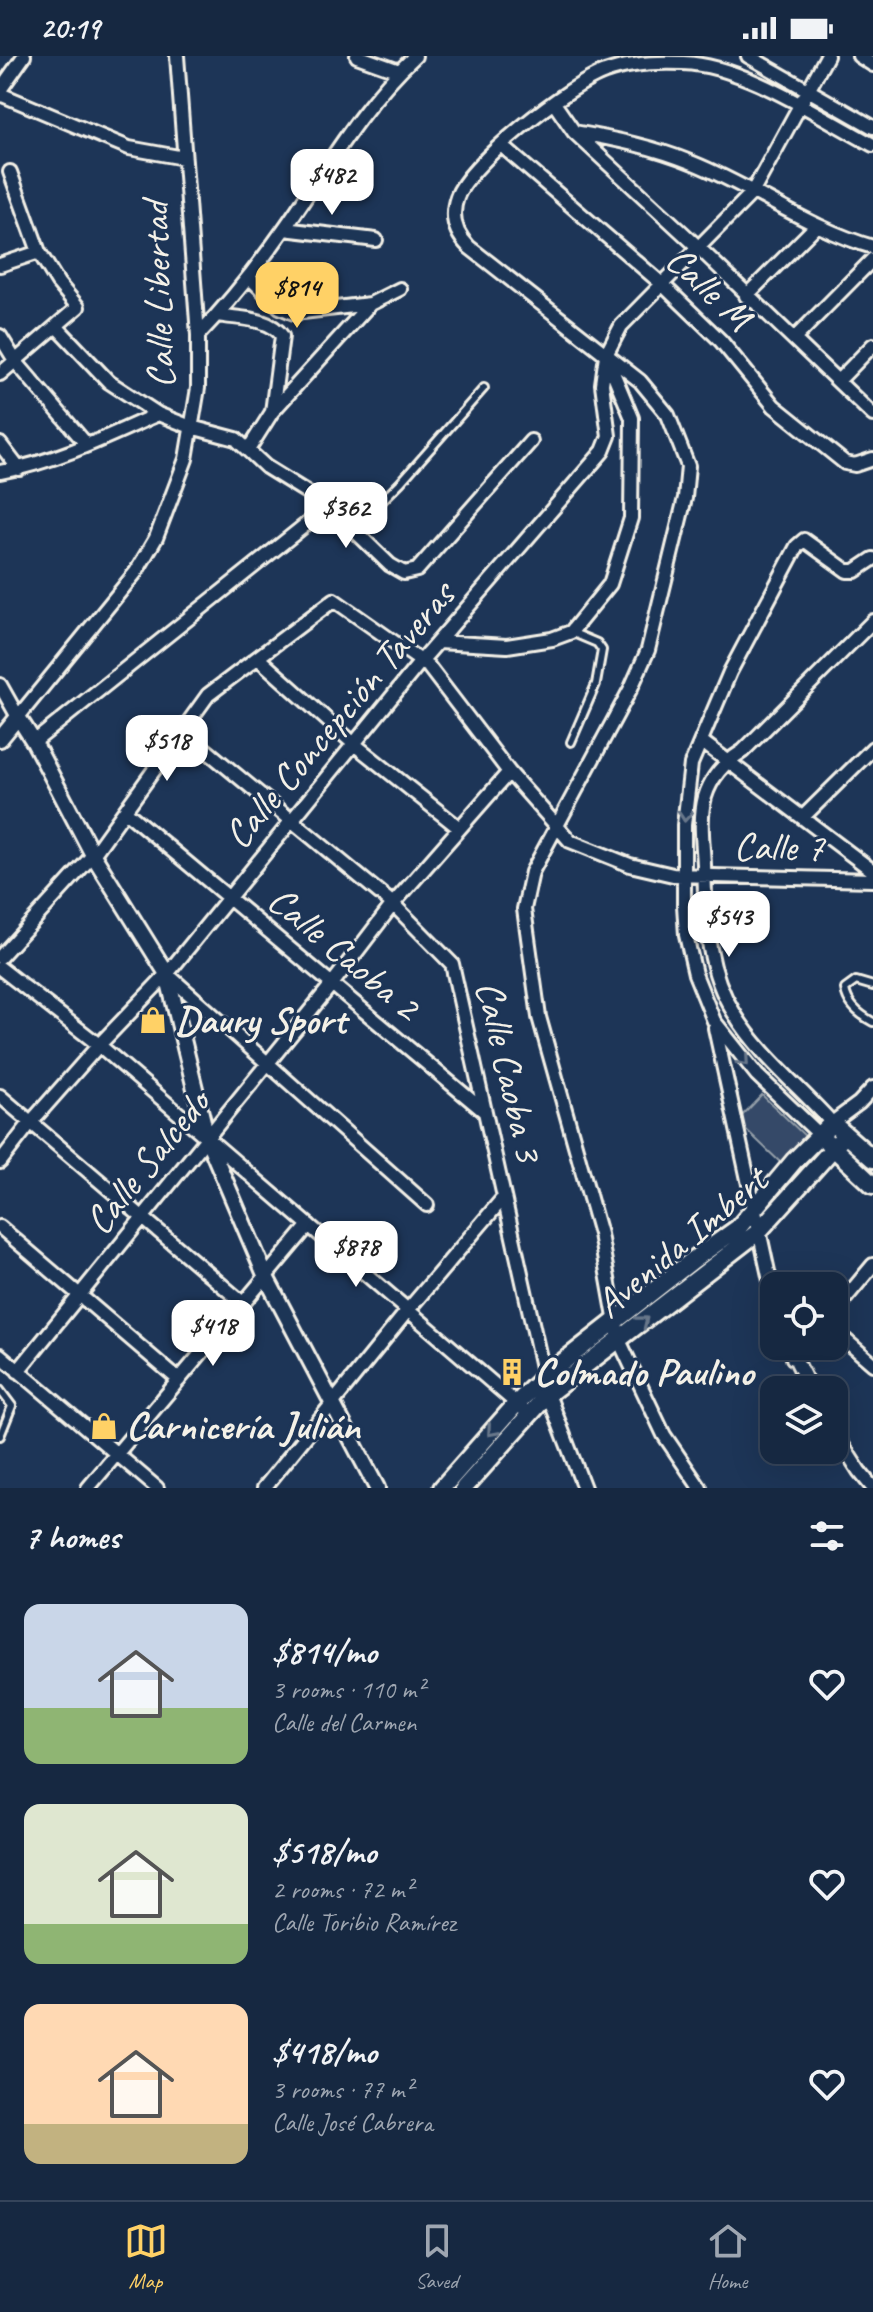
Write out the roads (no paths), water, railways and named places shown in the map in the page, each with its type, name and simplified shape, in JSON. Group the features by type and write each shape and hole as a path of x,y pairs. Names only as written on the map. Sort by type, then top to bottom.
{"main road":[{"name":"Avenida Imbert","path":"470,1486 545,1376 738,1228 820,1135 839,1129"},
{"name":"Avenida Imbert","path":"442,1488 523,1408 548,1394 758,1232 833,1148 839,1129"},
{"path":"839,1129 873,1159"},
{"path":"820,1135 873,1185"}],"street":[{"path":"24,56 0,92 129,148 184,158"},
{"name":"Calle Libertad","path":"18,717 136,572 156,538 186,459 198,388 198,335 177,56"},
{"path":"357,56 399,71"},
{"path":"198,335 249,277 362,113 415,56"},
{"path":"748,56 873,127"},
{"name":"Calle Concepción Taveras","path":"0,1162 99,1045 167,974 422,660 603,451 609,436 602,384 606,355 621,326 752,193 827,56"},
{"path":"859,56 873,65"},
{"path":"700,1488 664,1435 619,1340 600,1234 539,1017 524,909 532,872 631,688 648,650 689,477 685,451 668,415 640,381 469,247 456,232 454,214 460,190 501,145 587,79 630,65 682,63 716,66 757,82 873,145"},
{"path":"554,103 574,132 873,415"},
{"path":"574,132 636,143 696,164 816,226 873,247"},
{"name":"Calle M","path":"501,145 662,284 721,341 774,406 845,463 855,465 873,459"},
{"path":"0,374 78,307 58,283 39,252 10,172"},
{"path":"746,296 816,226"},
{"path":"284,229 376,240"},
{"path":"0,265 39,252"},
{"path":"794,339 873,259"},
{"path":"249,277 280,307 294,313 370,304 400,289"},
{"path":"248,450 272,412 370,304"},
{"path":"218,315 269,324 277,328 282,336 272,412"},
{"path":"56,326 109,382 158,414 236,439 266,467 329,506 390,565 404,573 417,570 531,441"},
{"path":"0,336 16,362 87,445"},
{"path":"838,381 873,345"},
{"path":"438,642 507,646 552,639 571,632 610,584 631,518 632,418 606,355"},
{"path":"0,472 19,469 87,445 158,414"},
{"path":"0,444 19,469"},
{"path":"34,742 329,506"},
{"path":"768,1272 714,1021 695,974 686,935 684,825 689,773 730,672 797,546 804,540 847,571 855,571 873,559"},
{"name":"Calle 7","path":"258,658 334,600 422,660 509,772 555,828 570,841 654,873 704,878 873,880"},
{"path":"839,1129 750,1036 721,990 711,961 706,930 702,818 705,798 713,778 728,760 743,751 873,621"},
{"path":"0,957 93,855 208,695 258,658 354,744 458,827"},
{"path":"0,685 34,742 93,855 167,974 427,1205"},
{"path":"0,739 18,717"},
{"name":"Calle Caoba 3","path":"183,731 393,904 452,964 548,1394 584,1488"},
{"path":"701,741 873,871"},
{"path":"803,817 873,748"},
{"name":"Calle Salcedo","path":"18,1371 332,984 393,904 509,772"},
{"name":"Calle Caoba 2","path":"125,811 485,1112"},
{"path":"0,968 99,1045 523,1408"},
{"path":"167,974 207,1138 266,1277 377,1488"},
{"path":"714,1021 757,1075 820,1135"},
{"name":"Avenida Imbert","path":"839,1129 873,1088"},
{"path":"0,1096 244,1304"},
{"path":"264,1488 504,1197"},
{"path":"91,1487 116,1453 309,1225"},
{"path":"0,1227 179,1380"},
{"path":"848,1295 873,1265"},
{"path":"848,1342 873,1364"},
{"path":"0,1355 157,1488"},
{"path":"848,1454 873,1488"}],"lane":[{"path":"352,531 400,483 484,388"},
{"path":"571,632 597,643 602,650 596,684 571,742"},
{"path":"873,986 856,981 845,989 852,1006 873,1022"},
{"path":"0,1390 12,1406 0,1436"}],"place":[{"name":"Daury Sport","path":"153,1020"},
{"name":"Colmado Paulino","path":"512,1372"},
{"name":"Carnicería Julián","path":"104,1426"}]}
